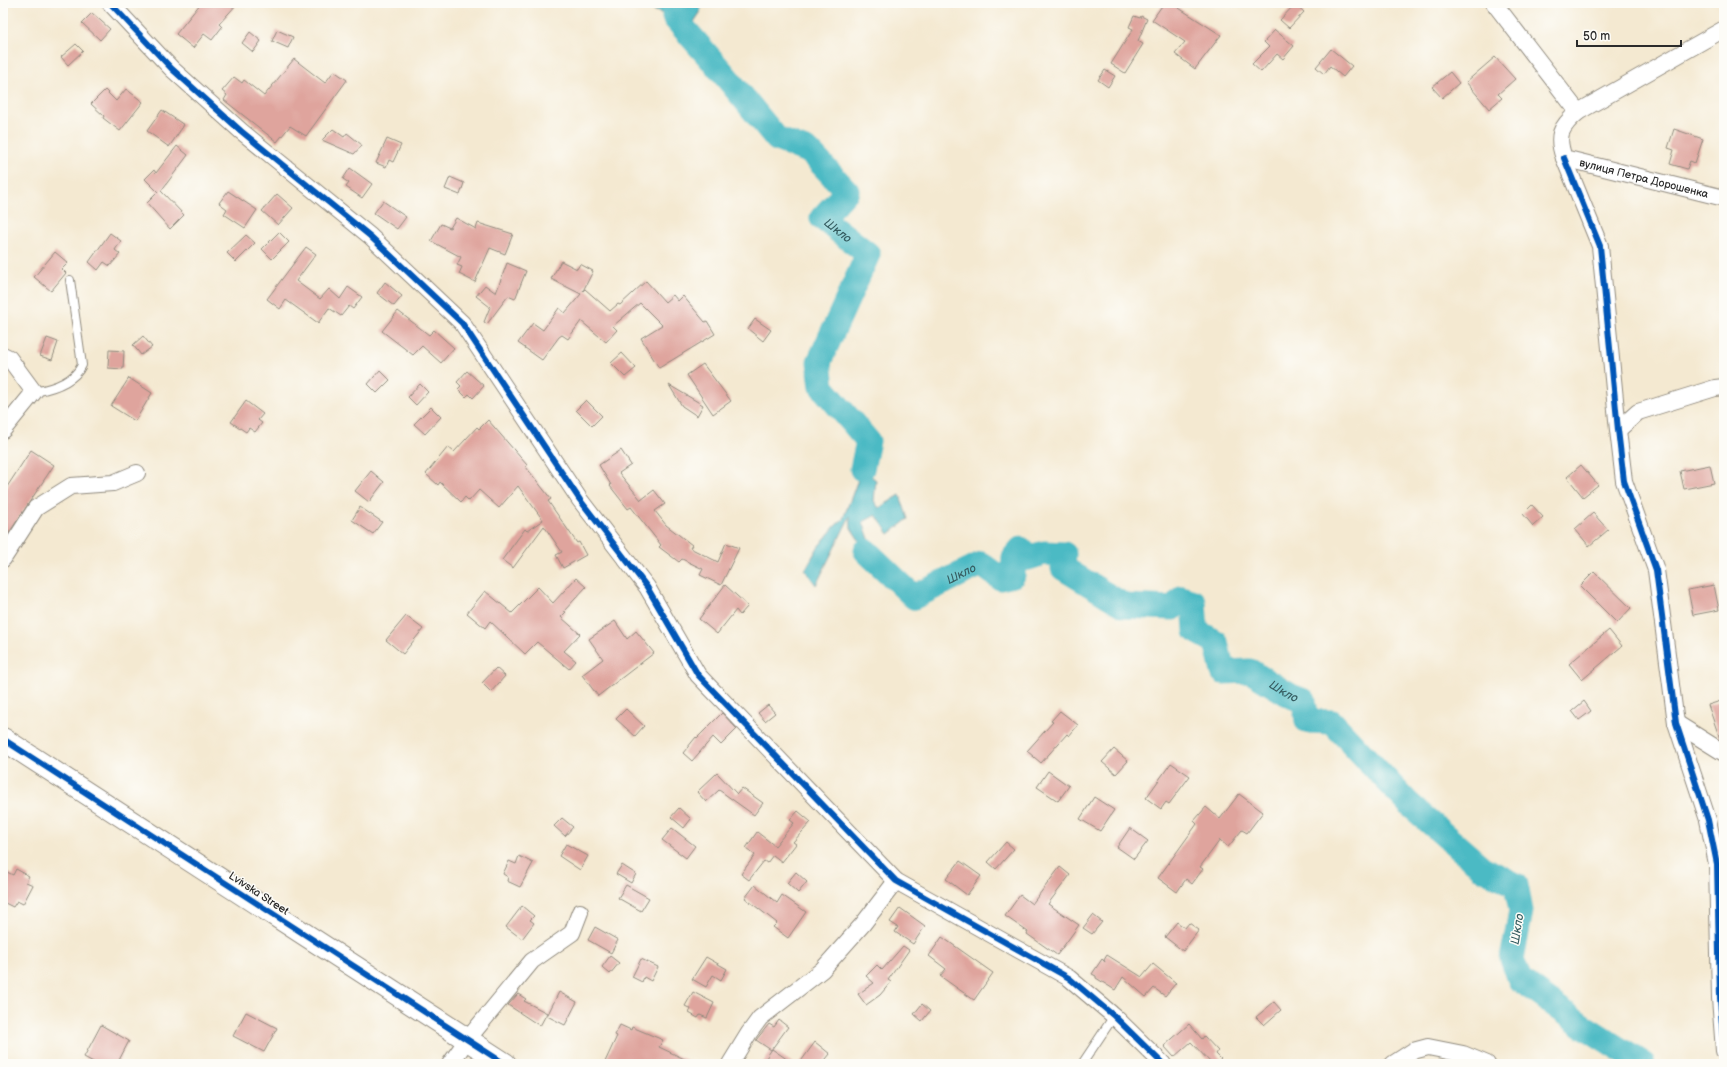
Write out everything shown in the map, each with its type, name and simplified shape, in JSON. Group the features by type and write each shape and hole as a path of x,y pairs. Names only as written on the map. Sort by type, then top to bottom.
{"street":[{"path":"110,3 172,69 241,131 370,236 462,323 580,500 647,587 698,675 896,881 1069,978 1114,1016 1163,1064"},
{"path":"1494,3 1578,112"},
{"name":"вулиця Петра Дорошенка","path":"1724,29 1578,112 1565,122 1560,134 1560,146 1564,158 1724,198"},
{"path":"1564,158 1600,246 1624,481 1656,570 1676,723 1708,820 1717,864 1721,927 1720,998 1724,1051"},
{"path":"3,355 9,358 34,392 3,430"},
{"path":"1618,430 1638,412 1715,388 1724,388"},
{"path":"3,559 36,508 71,486 113,483 137,473"},
{"path":"1676,723 1724,753"},
{"name":"Lvivska Street","path":"3,739 505,1064"},
{"path":"730,1064 749,1032 760,1018 822,970 864,924 896,881"},
{"path":"450,1064 467,1040 532,961 572,933 580,912"},
{"path":"1393,1064 1413,1051 1428,1047 1463,1054 1487,1064"}],"lane":[{"path":"34,392 51,389 78,374 82,365 70,280"},
{"path":"1082,1064 1114,1016"}],"water":[{"path":"635,3 702,3 700,13 692,25"},
{"path":"862,469 876,480 874,501 879,508 900,495 908,519 889,534 876,515 863,522 872,547 866,551 851,528 850,516 816,585 805,570 818,547 835,526 843,519"}],"building":[{"path":"201,3 238,3 219,24 222,27 212,40 204,34 193,48 176,34"},
{"path":"1164,3 1171,3 1221,35 1195,69 1175,54 1185,42 1152,20"},
{"path":"1295,4 1304,12 1289,28 1280,20"},
{"path":"92,13 110,29 100,40 82,23"},
{"path":"1134,16 1140,18 1141,16 1147,19 1138,41 1143,44 1125,73 1111,64 1133,29 1129,27"},
{"path":"277,30 293,37 288,48 272,41"},
{"path":"1275,30 1294,46 1283,59 1277,54 1261,72 1252,64 1269,47 1264,42"},
{"path":"250,32 261,41 253,52 242,43"},
{"path":"76,44 83,51 68,65 61,57"},
{"path":"1331,49 1352,66 1343,77 1330,66 1324,74 1316,67"},
{"path":"1495,57 1515,79 1498,94 1502,98 1489,109 1466,82"},
{"path":"294,59 325,83 334,71 347,80 306,136 290,126 277,142 224,100 227,95 222,91 234,77 242,83 244,80 264,96"},
{"path":"1105,70 1115,76 1108,87 1098,80"},
{"path":"1450,72 1459,83 1442,98 1432,87"},
{"path":"126,89 143,102 120,131 103,118 104,116 91,104 105,90 116,101"},
{"path":"162,110 184,125 169,147 147,131"},
{"path":"333,129 344,137 347,133 362,145 354,154 322,140"},
{"path":"1674,129 1703,139 1695,163 1690,161 1687,169 1670,164 1674,150 1668,148"},
{"path":"387,139 401,145 393,162 389,160 386,167 376,163"},
{"path":"177,146 188,155 161,191 184,215 170,229 147,203 158,192 145,179 154,170 156,173"},
{"path":"350,168 372,184 362,198 346,187 349,183 343,179"},
{"path":"450,177 464,183 460,195 445,189"},
{"path":"228,191 257,210 245,228 224,214 227,209 219,203"},
{"path":"277,194 293,208 278,225 262,211"},
{"path":"383,201 406,217 397,229 374,213"},
{"path":"456,218 476,229 478,223 513,234 505,254 490,248 475,282 459,274 462,267 457,265 461,257 431,241 441,224 450,228"},
{"path":"279,232 289,242 272,259 262,249"},
{"path":"110,233 121,241 115,250 120,254 110,266 104,262 98,270 89,262"},
{"path":"246,235 255,243 236,262 227,253"},
{"path":"306,247 316,254 296,281 320,299 329,289 340,299 348,287 362,297 353,309 349,306 341,316 329,308 318,323 286,300 280,309 267,299"},
{"path":"55,252 68,263 62,269 66,273 51,291 34,277"},
{"path":"561,261 577,269 580,264 593,271 583,291 585,289 610,311 618,304 620,305 646,281 665,302 673,295 678,301 683,296 705,322 707,321 715,334 659,368 641,338 662,325 640,303 613,326 617,330 606,342 581,321 568,339 562,335 559,337 542,360 518,343 533,323 543,330 559,308 565,313 581,294 551,279"},
{"path":"507,263 526,271 515,299 508,296 487,324 484,322 490,307 476,296 485,285 496,293"},
{"path":"385,282 402,296 394,306 377,293"},
{"path":"398,311 429,335 434,330 454,348 441,363 422,346 413,355 382,331"},
{"path":"755,319 771,330 763,341 748,329"},
{"path":"143,336 152,347 141,355 133,345"},
{"path":"47,338 58,342 52,360 40,356"},
{"path":"109,350 124,351 123,369 108,368"},
{"path":"622,353 636,368 625,377 611,363"},
{"path":"703,364 731,401 713,414 687,375"},
{"path":"380,370 390,380 377,393 368,384"},
{"path":"467,371 484,386 473,398 469,394 466,397 458,389 461,386 457,382"},
{"path":"129,378 152,393 135,421 111,406"},
{"path":"420,384 428,392 416,405 408,397"},
{"path":"669,385 703,405 697,416 682,406"},
{"path":"586,400 602,416 592,426 576,410"},
{"path":"246,401 263,414 258,420 262,423 255,432 249,428 246,432 231,422"},
{"path":"431,407 441,417 425,434 414,424"},
{"path":"488,420 527,465 526,467 551,499 548,501 577,543 579,542 586,555 563,568 556,555 562,552 544,526 513,568 502,560 525,529 527,531 543,520 518,486 499,508 479,490 469,501 465,497 461,502 440,482 438,485 426,474 448,447 454,452 477,427 479,429"},
{"path":"31,450 54,465 3,542 3,493"},
{"path":"621,450 631,465 619,473 641,500 654,490 665,504 655,511 666,525 692,545 690,548 718,562 726,543 739,548 721,585 700,575 703,569 682,559 679,562 659,547 661,545 631,507 628,509 610,486 611,485 599,465"},
{"path":"1581,465 1598,485 1583,497 1567,477"},
{"path":"1710,465 1714,483 1684,489 1680,471"},
{"path":"371,471 384,482 369,502 355,491"},
{"path":"1532,505 1543,517 1533,526 1523,514"},
{"path":"360,507 382,522 373,534 352,520"},
{"path":"1593,513 1608,530 1589,546 1575,529"},
{"path":"1594,572 1631,608 1617,623 1580,586"},
{"path":"576,578 586,587 564,611 566,612 561,617 580,634 564,651 576,661 569,669 537,642 525,654 490,621 485,628 467,613 485,591 512,613 538,587 553,603"},
{"path":"725,585 748,606 740,615 736,610 717,634 699,619"},
{"path":"1714,585 1719,610 1693,615 1688,590"},
{"path":"406,616 423,629 403,654 386,640"},
{"path":"615,621 627,639 636,631 654,653 598,696 582,675 603,659 589,639"},
{"path":"1609,630 1622,646 1582,680 1569,664"},
{"path":"496,668 505,676 491,692 482,683"},
{"path":"1724,700 1724,742 1720,739 1708,705"},
{"path":"1584,701 1591,711 1579,720 1572,711"},
{"path":"768,705 775,713 765,721 758,713"},
{"path":"626,709 644,726 635,736 616,719"},
{"path":"1060,711 1078,725 1069,736 1067,734 1041,763 1027,751 1053,722 1051,721"},
{"path":"722,713 737,729 721,745 713,737 692,761 683,753 696,737 697,738"},
{"path":"1114,749 1128,761 1116,774 1102,762"},
{"path":"1171,763 1190,776 1169,804 1166,802 1161,809 1146,798"},
{"path":"1048,771 1069,786 1058,801 1037,787"},
{"path":"717,773 737,794 742,788 763,803 754,815 719,790 706,802 697,792"},
{"path":"1239,794 1263,812 1247,833 1242,830 1228,847 1220,840 1200,867 1203,869 1192,884 1186,879 1177,892 1158,878 1197,824 1194,821 1206,807 1220,819"},
{"path":"1094,797 1114,810 1100,831 1080,819"},
{"path":"679,808 691,819 684,828 671,817"},
{"path":"798,811 811,822 793,842 796,844 782,862 773,855 767,863 764,861 749,880 741,874 755,855 746,848 757,832 775,846 794,823 790,820"},
{"path":"562,818 573,827 565,836 554,826"},
{"path":"672,828 695,846 686,858 662,840"},
{"path":"1130,828 1148,841 1134,859 1117,847"},
{"path":"1006,842 1014,849 996,869 988,862"},
{"path":"566,844 588,856 580,870 559,856"},
{"path":"519,856 533,863 520,887 507,881 508,877 503,874 509,861 516,864"},
{"path":"960,861 981,876 967,895 946,879"},
{"path":"622,865 636,874 631,883 616,874"},
{"path":"1060,867 1070,875 1048,904 1079,925 1057,955 1027,934 1028,932 1005,916 1020,895 1032,904"},
{"path":"16,869 29,876 26,882 33,885 23,904 17,901 13,907 3,902 3,870 13,875"},
{"path":"796,872 807,882 798,893 787,883"},
{"path":"626,885 649,898 641,911 618,898"},
{"path":"755,885 777,903 782,895 806,912 788,938 773,927 777,923 745,898"},
{"path":"522,906 534,916 530,920 534,923 522,939 506,927"},
{"path":"900,908 925,926 913,944 895,932 898,927 890,922"},
{"path":"1093,915 1102,922 1092,934 1083,928"},
{"path":"1177,922 1185,928 1189,923 1199,930 1183,951 1165,937"},
{"path":"595,927 618,940 611,953 588,940"},
{"path":"942,937 993,973 974,1000 940,976 946,969 929,956"},
{"path":"903,946 909,950 888,980 891,982 880,995 866,1005 858,994 874,983 866,976 877,965 882,970"},
{"path":"1107,955 1142,977 1153,964 1176,983 1165,996 1154,988 1146,997 1123,977 1115,990 1092,974 1102,959 1105,962 1104,960"},
{"path":"610,956 619,963 610,974 602,967"},
{"path":"706,957 727,969 721,980 713,975 706,987 692,979"},
{"path":"641,959 658,967 651,981 644,977 642,982 632,977"},
{"path":"559,992 577,1002 565,1025 547,1016"},
{"path":"693,992 714,1003 707,1018 700,1015 698,1018 689,1013 691,1009 685,1006"},
{"path":"518,994 526,999 524,1001 547,1013 540,1026 508,1005"},
{"path":"1274,1002 1281,1010 1264,1025 1256,1017"},
{"path":"922,1004 930,1011 922,1021 914,1014"},
{"path":"246,1012 277,1028 264,1052 233,1036"},
{"path":"779,1020 788,1027 771,1050 756,1040 769,1024 774,1027"},
{"path":"1189,1024 1202,1039 1204,1036 1218,1051 1216,1054 1221,1059 1216,1064 1212,1064 1191,1042 1174,1057 1164,1046"},
{"path":"101,1025 129,1041 117,1064 97,1064 84,1057"},
{"path":"620,1025 631,1030 632,1027 663,1040 659,1047 695,1064 604,1064 617,1036 615,1035"},
{"path":"815,1042 830,1054 822,1064 799,1064"},
{"path":"772,1049 794,1064 762,1064"}],"waterway":[{"name":"Шкло","path":"674,17 723,73 777,139 810,152 847,191 822,218 868,254 819,362 822,387 868,441 862,469"},
{"name":"Шкло","path":"866,551 914,597 981,564 1000,578 1013,575 1014,557 1021,549 1028,558 1044,553 1064,554 1063,568 1125,606 1173,608 1182,598 1194,602 1196,631 1216,642 1223,672 1250,671 1291,696 1304,701 1307,721 1332,722 1409,804 1482,868 1516,885 1521,911 1512,959 1520,980 1582,1025 1644,1064"}],"cycle path":[{"path":"110,3 172,69 241,131 370,236 462,323 580,500 647,587 698,675 896,881 1069,978 1114,1016 1163,1064"},
{"path":"1564,158 1600,246 1624,481 1656,570 1676,723 1708,820 1717,864 1720,998 1724,1051"},
{"path":"3,739 505,1064"}]}
